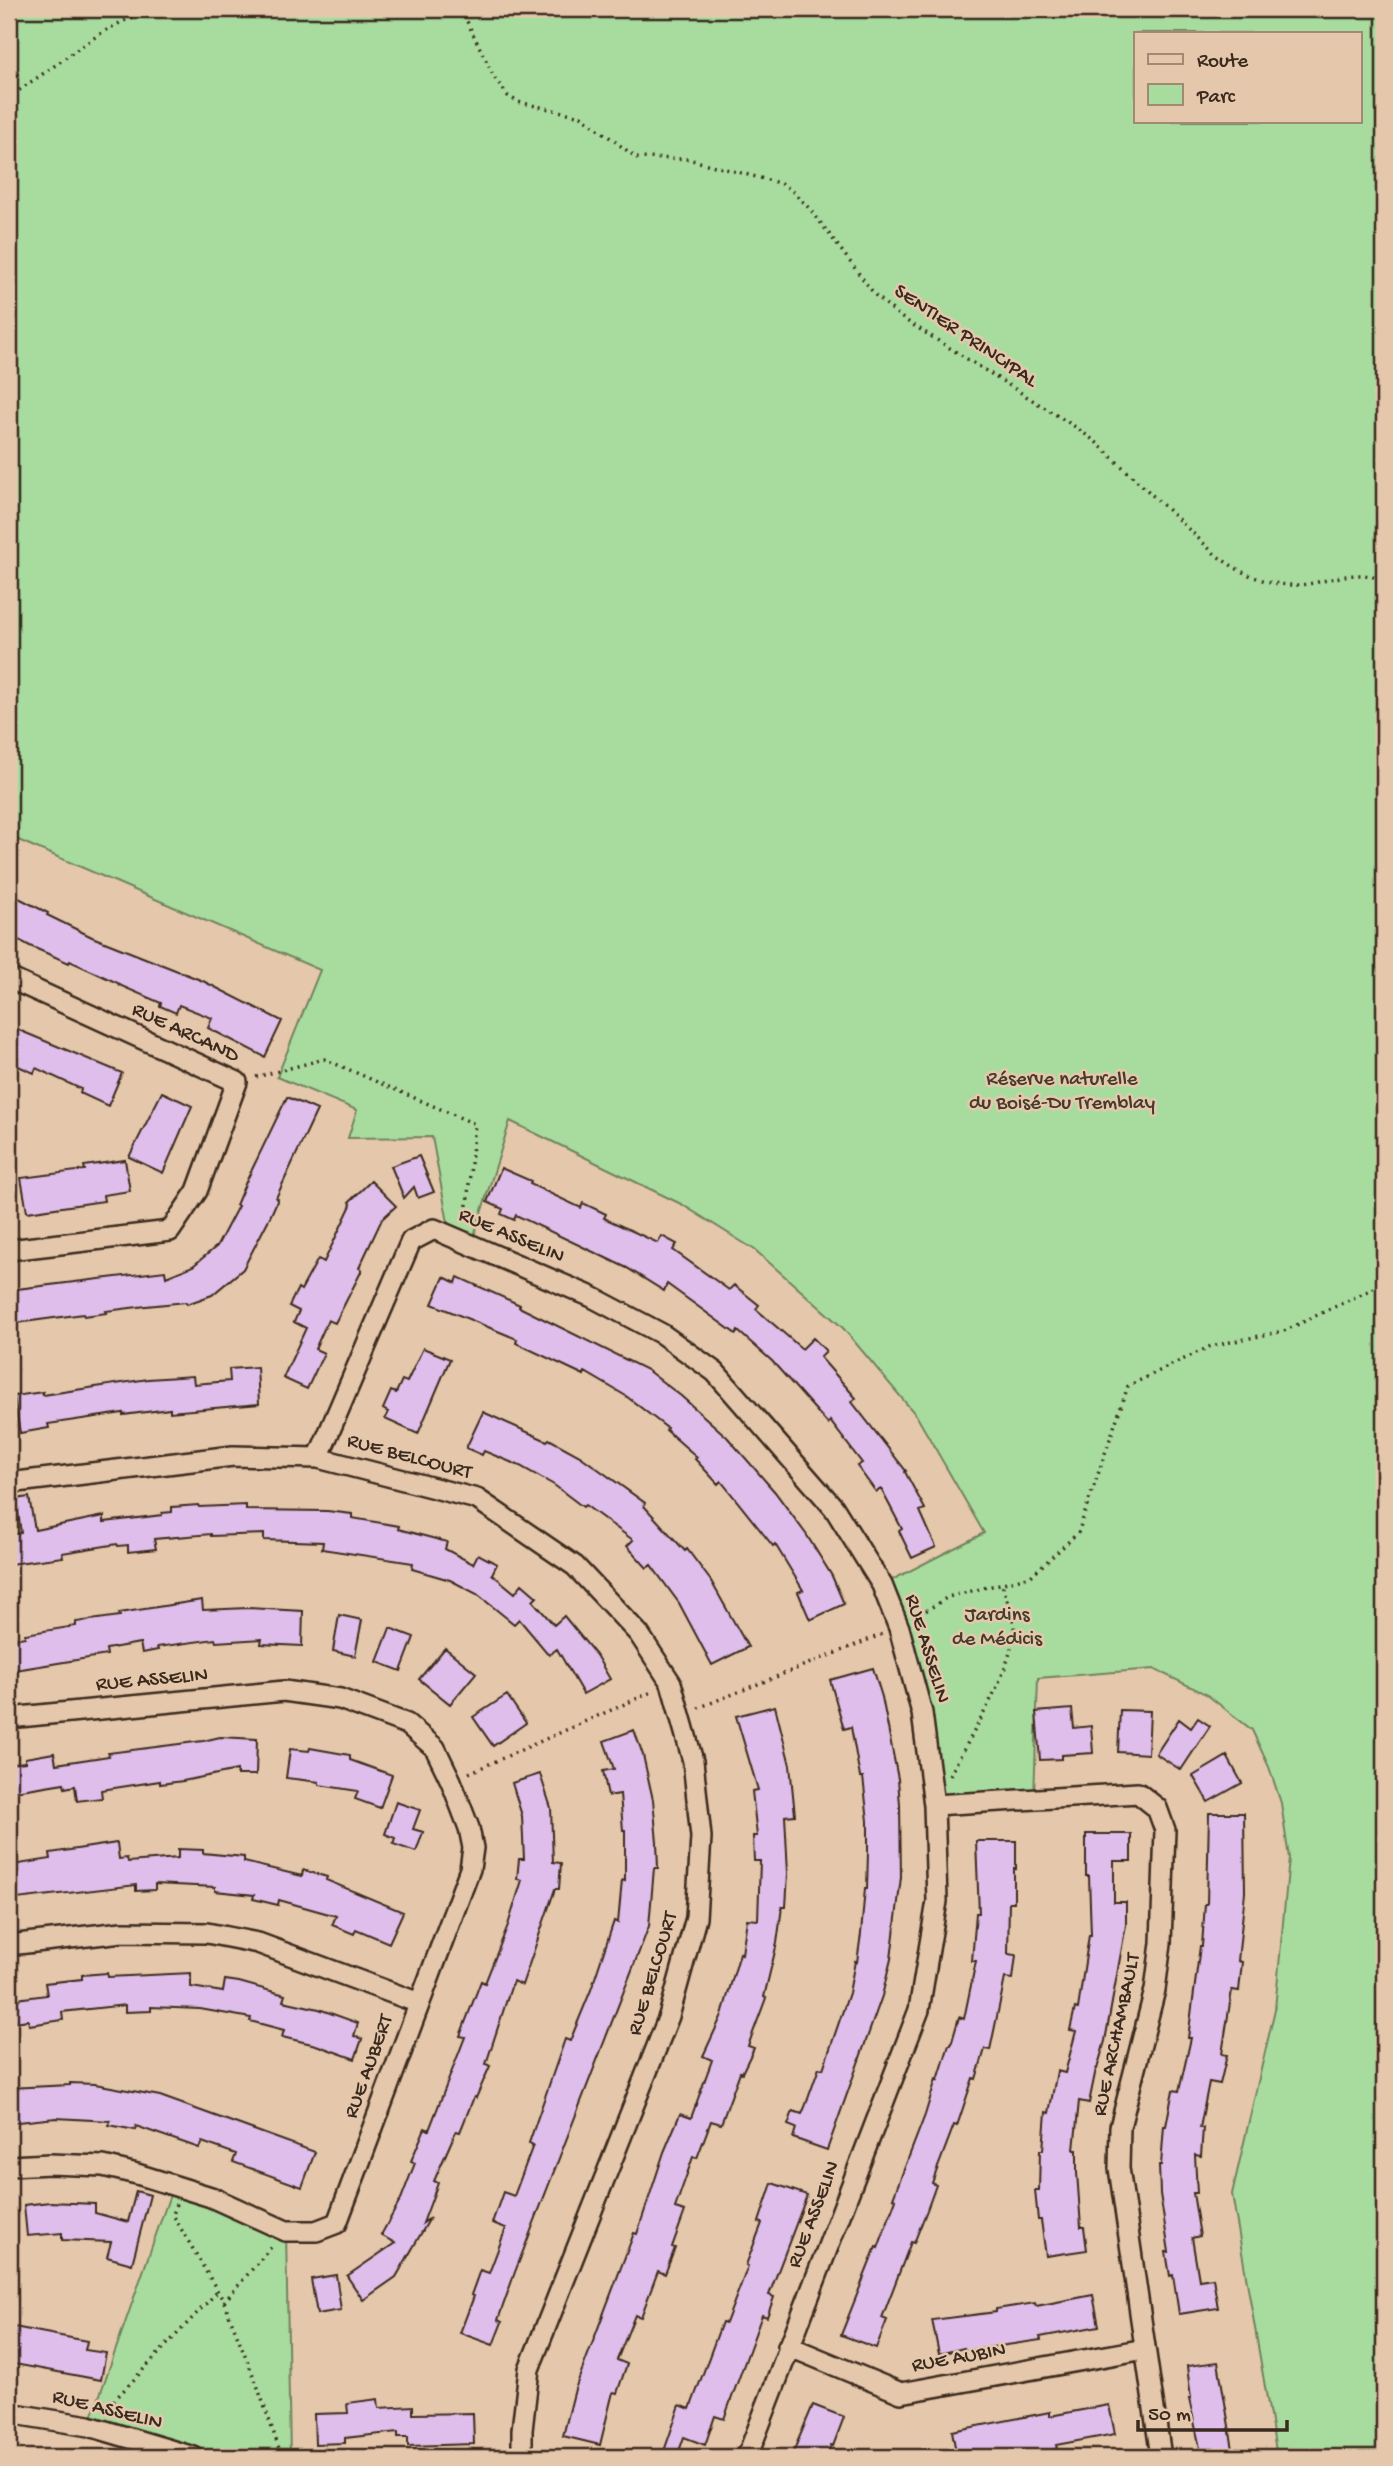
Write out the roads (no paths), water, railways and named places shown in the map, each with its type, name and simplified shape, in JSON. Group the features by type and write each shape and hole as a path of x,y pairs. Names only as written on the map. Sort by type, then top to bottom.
{"street":[{"name":"RUE ARCAND","path":"9,978 237,1082 197,1191 170,1231 9,1250"},
{"name":"RUE ASSELIN","path":"318,1458 411,1241 434,1229 603,1303 662,1334 715,1372 834,1508 882,1585 900,1628 922,1713 934,1805 937,1901 919,2010 749,2452 744,2457"},
{"name":"RUE BELCOURT","path":"9,1483 233,1456 318,1458 477,1499 575,1566 639,1634 671,1684 693,1761 701,1837 696,1917 669,2016 529,2369 522,2430 522,2457"},
{"name":"RUE ASSELIN","path":"9,1717 284,1691 340,1699 407,1724 435,1748 469,1828 473,1848 470,1869 419,2003"},
{"name":"RUE ARCHAMBAULT","path":"934,1805 1138,1793 1157,1808 1165,1830 1161,1943 1154,1990 1120,2127 1119,2141 1119,2168 1161,2457"},
{"name":"RUE AUBERT","path":"9,1945 122,1932 207,1933 258,1943 419,2003 337,2222 316,2231 286,2231 211,2197 103,2166 9,2166"},
{"name":"RUE AUBIN","path":"788,2346 901,2393 1145,2349"},
{"name":"RUE ASSELIN","path":"9,2413 89,2426 194,2457"}],"park label":[{"name":"Réserve naturelle du Boisé-Du Tremblay","path":"1062,1092"},
{"name":"Jardins de Médicis","path":"997,1628"}]}
